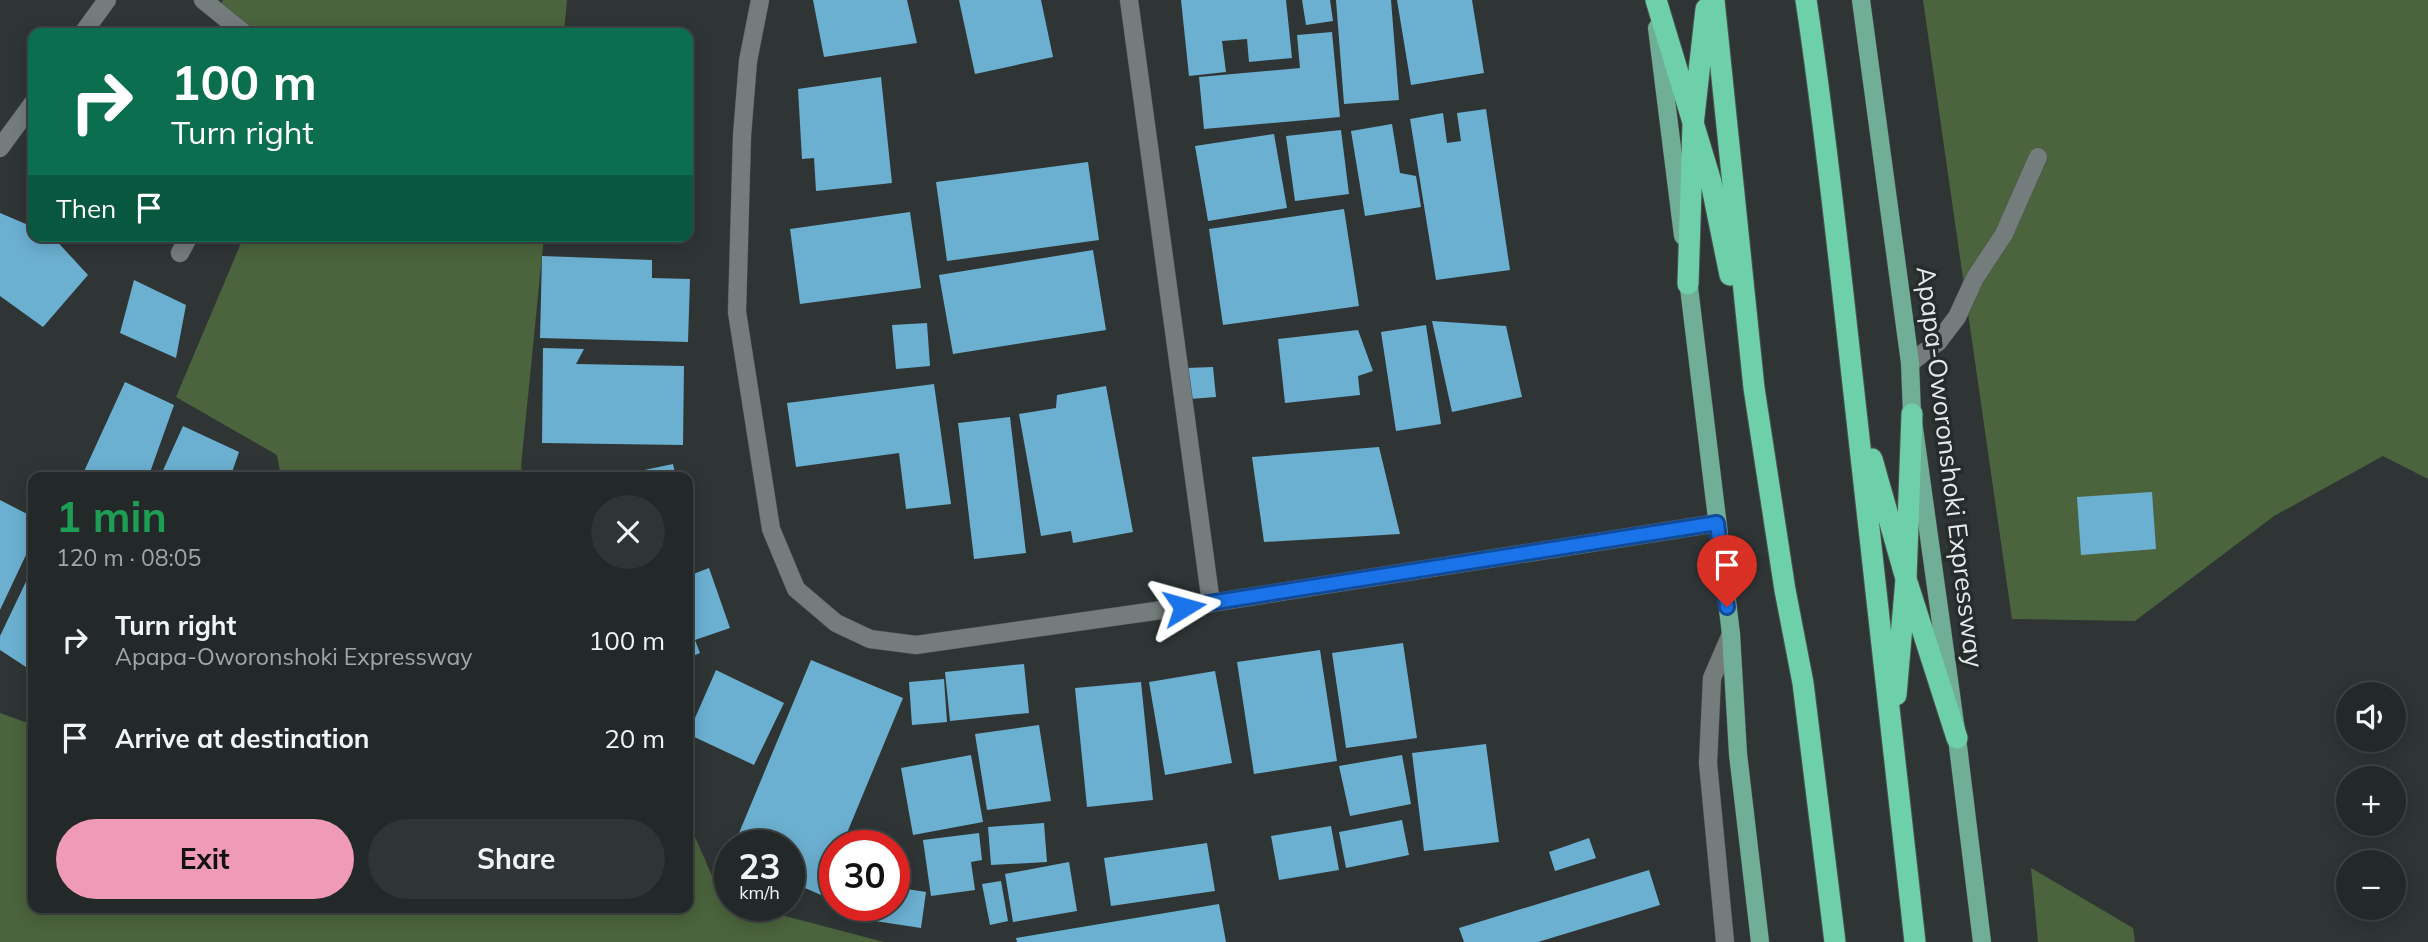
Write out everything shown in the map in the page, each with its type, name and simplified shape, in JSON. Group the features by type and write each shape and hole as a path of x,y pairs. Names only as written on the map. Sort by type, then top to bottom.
{"highway":[{"path":"1655,0 1711,182 1754,388"},
{"path":"1688,284 1693,125 1707,0"},
{"path":"1714,0 1754,388 1785,590 1803,683 1835,942"},
{"path":"1805,0 1819,87 1857,407 1891,743 1915,942"},
{"path":"1857,407 1906,579 1957,738"},
{"path":"1891,743 1906,579 1912,414"}],"main road":[{"path":"1655,0 1731,634 1738,754 1760,942"},
{"name":"Apapa-Oworonshoki Expressway","path":"1861,0 1910,363 1912,414 1982,942"}],"street":[{"path":"87,28 107,0"},
{"path":"203,0 238,28"},
{"path":"760,0 748,61 742,136 737,312 771,529 796,589 836,623 870,639 916,645 1211,603 1717,523"},
{"path":"1129,0 1211,603"},
{"path":"0,149 28,110"},
{"path":"1910,363 1938,342 1957,317 1975,278 2004,234 2038,156"},
{"path":"180,253 186,242"},
{"path":"1725,942 1708,763 1708,735 1712,678 1731,634"}],"green space":[{"path":"223,0 567,0 564,28 238,28 217,13"},
{"path":"1923,0 2428,0 2428,479 2383,456 2274,516 2135,621 2012,619"},
{"path":"241,242 543,242 522,472 280,472 277,455 176,397"},
{"path":"0,713 28,723 28,913 693,913 693,836 714,881 714,921 804,921 884,942 0,942"},
{"path":"2031,868 2133,928 2135,942 2038,942"}],"building":[{"path":"813,0 907,0 917,43 824,57"},
{"path":"959,0 1041,0 1053,57 975,74"},
{"path":"1181,0 1286,0 1292,58 1249,62 1247,39 1222,41 1226,72 1189,76"},
{"path":"1302,0 1330,0 1333,21 1306,25"},
{"path":"1336,0 1391,0 1399,100 1344,104"},
{"path":"1397,0 1472,0 1484,73 1411,85"},
{"path":"1332,32 1340,117 1204,129 1199,77 1300,68 1297,35"},
{"path":"881,77 892,183 816,191 814,158 802,159 798,89"},
{"path":"1486,109 1510,270 1436,280 1410,119 1443,113 1447,143 1461,141 1457,113"},
{"path":"1392,124 1400,173 1416,176 1421,207 1365,216 1351,131"},
{"path":"1341,130 1349,194 1295,201 1286,136"},
{"path":"1274,134 1287,208 1208,221 1195,146"},
{"path":"1088,162 1099,240 947,261 936,182"},
{"path":"1344,209 1359,306 1223,325 1209,229"},
{"path":"910,212 921,288 800,304 790,229"},
{"path":"0,213 28,225 28,242 58,242 88,275 43,327 0,296"},
{"path":"1093,250 1106,330 953,354 939,275"},
{"path":"542,256 652,260 652,278 690,279 688,342 540,338"},
{"path":"134,280 186,305 176,358 120,333"},
{"path":"1432,321 1506,326 1522,397 1452,412"},
{"path":"927,323 930,366 896,369 892,325"},
{"path":"1426,325 1441,424 1396,431 1381,332"},
{"path":"1358,330 1373,371 1358,376 1360,395 1285,403 1278,339"},
{"path":"543,348 584,349 576,364 684,366 683,445 542,443"},
{"path":"1213,367 1216,397 1190,399 1187,368"},
{"path":"125,382 174,405 150,472 84,472"},
{"path":"934,384 951,504 906,509 899,453 796,467 787,403"},
{"path":"1106,386 1133,532 1073,543 1071,531 1041,536 1019,414 1056,408 1057,395"},
{"path":"1010,417 1026,553 974,559 958,423"},
{"path":"183,426 239,452 232,472 162,472"},
{"path":"1379,447 1400,534 1264,542 1252,457"},
{"path":"673,464 675,472 635,472"},
{"path":"2152,492 2156,549 2081,555 2077,497"},
{"path":"0,500 28,514 28,551 0,610"},
{"path":"709,568 730,628 695,640 700,653 693,656 693,574"},
{"path":"28,577 28,668 0,650 0,636"},
{"path":"1403,643 1417,738 1346,748 1332,653"},
{"path":"1320,650 1337,761 1254,774 1237,662"},
{"path":"811,660 903,698 848,830 819,830 819,894 805,888 805,830 740,830"},
{"path":"1024,664 1029,713 950,721 945,672"},
{"path":"716,670 784,703 754,765 693,736 693,723"},
{"path":"1215,671 1232,763 1165,775 1149,682"},
{"path":"944,679 947,722 912,725 909,682"},
{"path":"1141,682 1153,800 1087,807 1075,688"},
{"path":"1039,725 1051,801 987,810 975,734"},
{"path":"1486,744 1499,842 1424,851 1412,753"},
{"path":"971,755 983,822 913,835 901,768"},
{"path":"1402,755 1411,804 1350,816 1339,766"},
{"path":"1402,820 1409,855 1346,868 1339,832"},
{"path":"1044,823 1047,862 991,865 988,827"},
{"path":"1331,826 1339,870 1279,880 1271,836"},
{"path":"979,833 982,860 971,862 975,890 931,896 923,840"},
{"path":"1589,838 1596,858 1555,871 1549,852"},
{"path":"1207,843 1215,891 1111,906 1104,858"},
{"path":"1069,862 1077,911 1013,922 1005,874"},
{"path":"1649,870 1660,905 1538,942 1464,942 1459,928"},
{"path":"1001,881 1008,921 990,925 982,884"},
{"path":"910,890 926,892 921,928 875,921 910,921"},
{"path":"1219,904 1226,942 1017,942 1016,938"}],"route":[{"path":"1184,607 1717,523 1727,607"}]}
